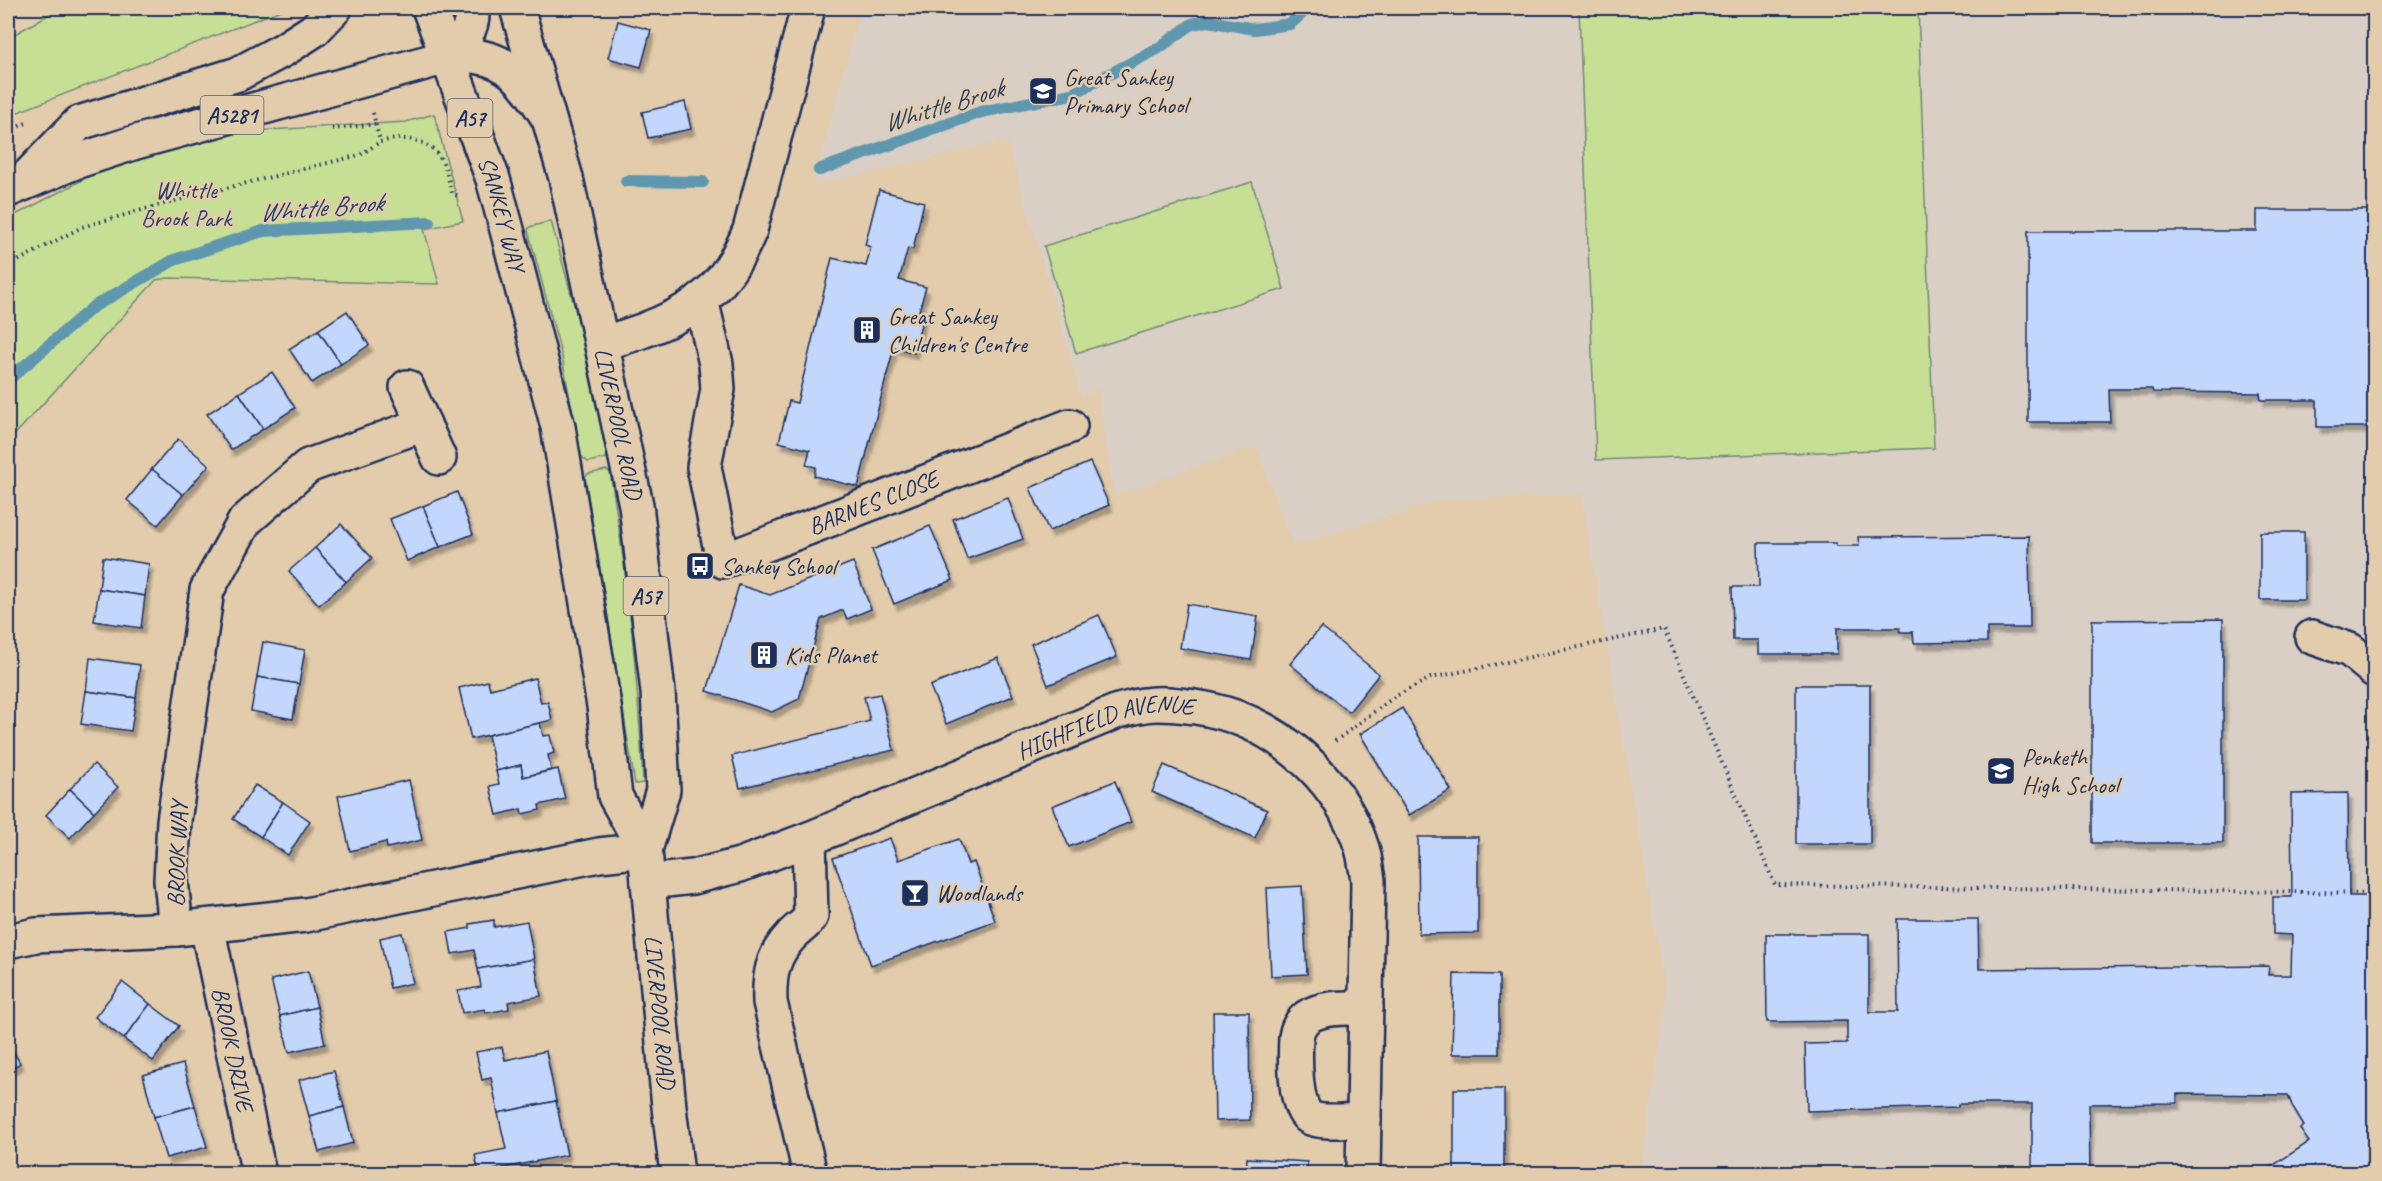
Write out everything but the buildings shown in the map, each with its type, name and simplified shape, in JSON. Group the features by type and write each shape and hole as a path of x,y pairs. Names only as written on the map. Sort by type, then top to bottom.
{"main road":[{"name":"A5281","path":"14,187 79,123 238,74 314,30 335,8"},
{"name":"SANKEY WAY","path":"429,8 493,179 558,427"},
{"path":"447,57 467,37 473,17 472,8"},
{"name":"A57","path":"517,8 566,178 603,343"},
{"name":"LIVERPOOL ROAD","path":"677,1173 645,850 663,790 658,692 636,505 603,343 634,335 701,299 722,280 739,255 750,230 808,8"},
{"path":"447,57 468,54 489,58 510,69 529,88 549,120"},
{"name":"A5281","path":"14,187 75,162 173,131 447,57"},
{"name":"BARNES CLOSE","path":"701,299 716,364 718,390 704,467 723,561 1070,426"},
{"path":"407,387 438,458"},
{"name":"BROOK WAY","path":"424,424 308,466 245,521 207,590 174,821 171,880 176,929 306,915 598,855 645,850"},
{"name":"LIVERPOOL ROAD","path":"558,427 604,706 615,796 645,850"},
{"path":"2312,637 2350,650 2374,670"},
{"name":"HIGHFIELD AVENUE","path":"648,882 713,873 809,839 1118,711 1146,704 1180,705 1213,710 1241,719 1266,731 1308,762 1337,796 1351,820 1363,849 1368,880 1363,1173"},
{"path":"809,839 811,916 808,922 792,934 781,948 769,978 770,1002 810,1173"},
{"name":"BROOK DRIVE","path":"207,926 259,1173"},
{"path":"8,941 36,936 176,929"},
{"path":"1364,1120 1317,1120 1305,1113 1298,1099 1296,1036 1302,1022 1316,1013 1337,1008 1366,1008"}],"path":[{"path":"376,124 380,142"},
{"path":"8,266 82,227 174,201 360,155 380,142 396,138 413,139 429,147 442,160 452,192"},
{"path":"1308,762 1394,697 1431,678 1664,629 1775,885 2374,893"}],"shaded area":[{"name":"Penketh High School","path":"861,8 2374,8 2374,1173 1641,1173 1666,997 1581,494 1437,501 1293,546 1256,446 1114,496 1098,390 1081,396 1007,141 813,185"}],"green space":[{"path":"60,8 286,8 8,116 8,38"},
{"path":"1579,8 1918,8 1934,448 1596,460"},
{"name":"Whittle Brook Park","path":"434,114 463,221 424,229 439,284 168,278 156,280 8,442 8,219 166,136 406,122"},
{"path":"1252,182 1284,289 1076,353 1044,246"},
{"path":"551,221 587,352 607,458 588,462 581,456 562,357 528,230 530,227"},
{"path":"606,470 610,472 616,511 635,666 643,783 635,784 585,477 588,474"}],"waterway":[{"name":"Whittle Brook","path":"819,170 981,112 1072,94 1159,48 1192,24 1208,21 1255,29 1290,24 1308,8"},
{"name":"Whittle Brook","path":"626,181 703,182"},
{"name":"Whittle Brook","path":"8,380 93,307 174,260 263,231 429,222"}],"place":[{"name":"Great Sankey Primary School","path":"1043,91"},
{"name":"Great Sankey Children's Centre","path":"867,330"},
{"name":"Sankey School","path":"700,566"},
{"name":"Kids Planet","path":"764,655"},
{"name":"Penketh High School","path":"2001,771"},
{"name":"Woodlands","path":"915,893"}]}
